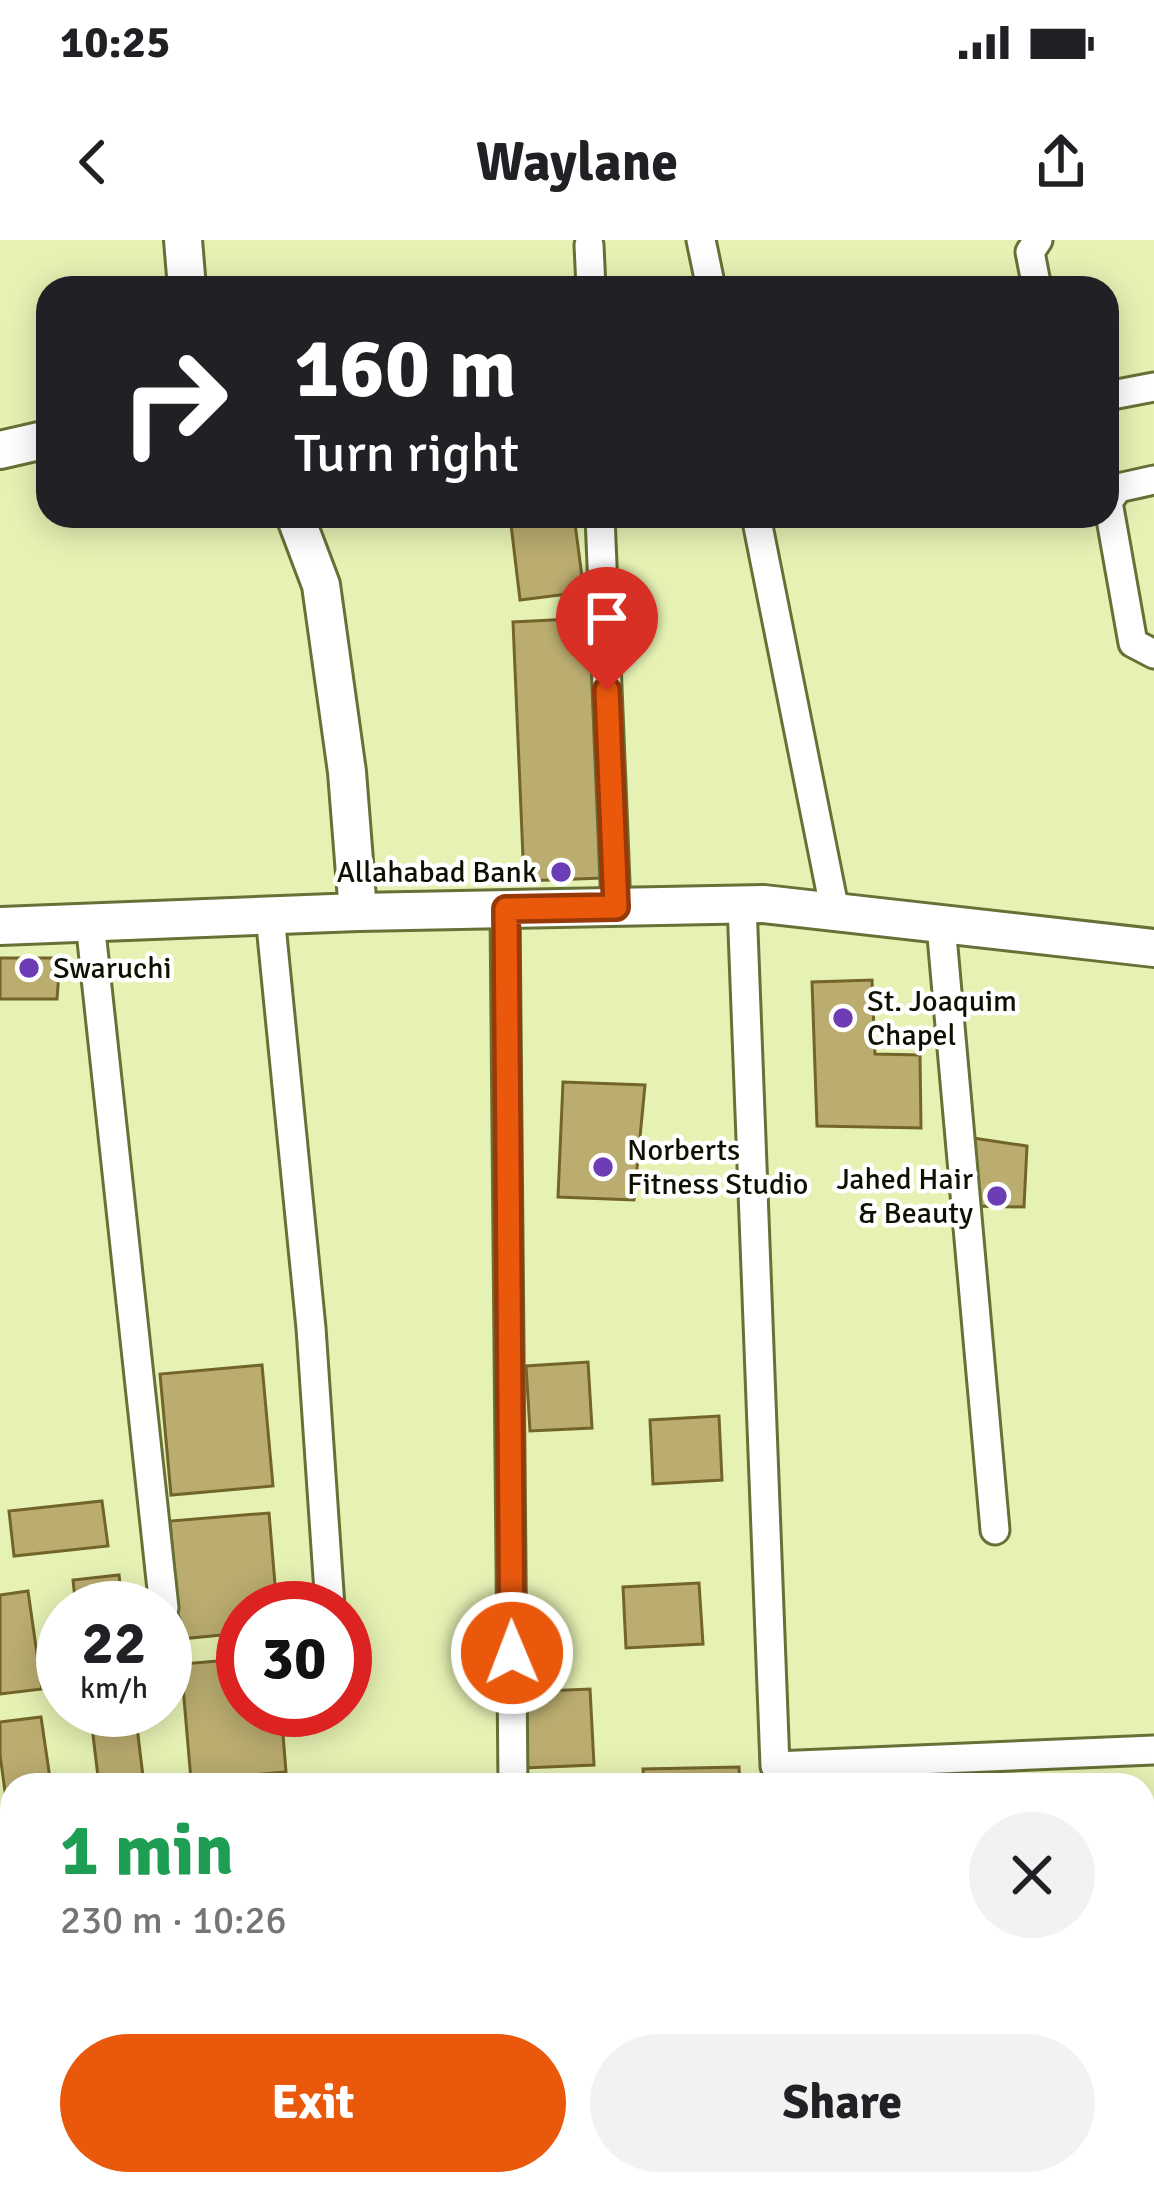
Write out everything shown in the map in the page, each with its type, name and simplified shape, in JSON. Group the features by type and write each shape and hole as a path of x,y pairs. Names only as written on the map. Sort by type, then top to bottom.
{"main road":[{"path":"183,240 186,276"},
{"path":"0,450 36,442"},
{"path":"300,528 325,608 358,912"},
{"path":"0,926 742,904 1154,948"}],"street":[{"path":"701,240 708,276"},
{"path":"1035,276 1030,252 1038,240"},
{"path":"589,245 590,276"},
{"path":"1119,394 1154,387"},
{"path":"1119,488 1154,480"},
{"path":"600,528 616,907"},
{"path":"758,528 835,912"},
{"path":"1113,528 1133,643 1154,654"},
{"path":"742,904 775,1766 1154,1750"},
{"path":"506,909 513,1773"},
{"path":"270,915 310,1328 328,1581"},
{"path":"90,922 161,1581"},
{"path":"941,925 995,1530"}],"building":[{"path":"511,528 576,528 584,592 520,600"},
{"path":"591,618 602,878 524,881 513,622"},
{"path":"0,958 60,958 57,999 0,999"},
{"name":"St. Joaquim Chapel","path":"872,980 875,1054 920,1055 921,1128 817,1126 812,982"},
{"path":"563,1082 645,1085 634,1200 558,1197"},
{"path":"973,1138 1027,1146 1024,1207 972,1206"},
{"path":"588,1362 592,1428 530,1431 526,1366"},
{"path":"262,1365 273,1486 171,1495 160,1374"},
{"path":"719,1416 722,1480 653,1484 650,1420"},
{"path":"102,1501 108,1546 14,1556 9,1511"},
{"path":"269,1513 275,1581 216,1581 216,1636 192,1638 192,1581 175,1581 170,1521"},
{"path":"119,1575 120,1581 73,1581"},
{"path":"699,1583 703,1644 626,1648 623,1587"},
{"path":"28,1591 36,1690 0,1694 0,1595"},
{"path":"216,1661 216,1737 283,1737 286,1772 190,1773 187,1737 192,1737 192,1663"},
{"path":"590,1689 594,1765 524,1768 520,1692"},
{"path":"36,1718 36,1737 44,1737 49,1773 2,1773 0,1722"},
{"path":"93,1737 138,1737 143,1773 98,1773"},
{"path":"739,1767 739,1773 643,1773 643,1769"}],"place":[{"name":"Allahabad Bank","path":"561,872"},
{"name":"Swaruchi","path":"29,968"},
{"name":"St. Joaquim Chapel","path":"843,1018"},
{"name":"Norberts Fitness Studio","path":"603,1167"},
{"name":"Jahed Hair & Beauty","path":"997,1196"}],"route":[{"path":"512,1653 506,909 616,907 607,690"}]}
